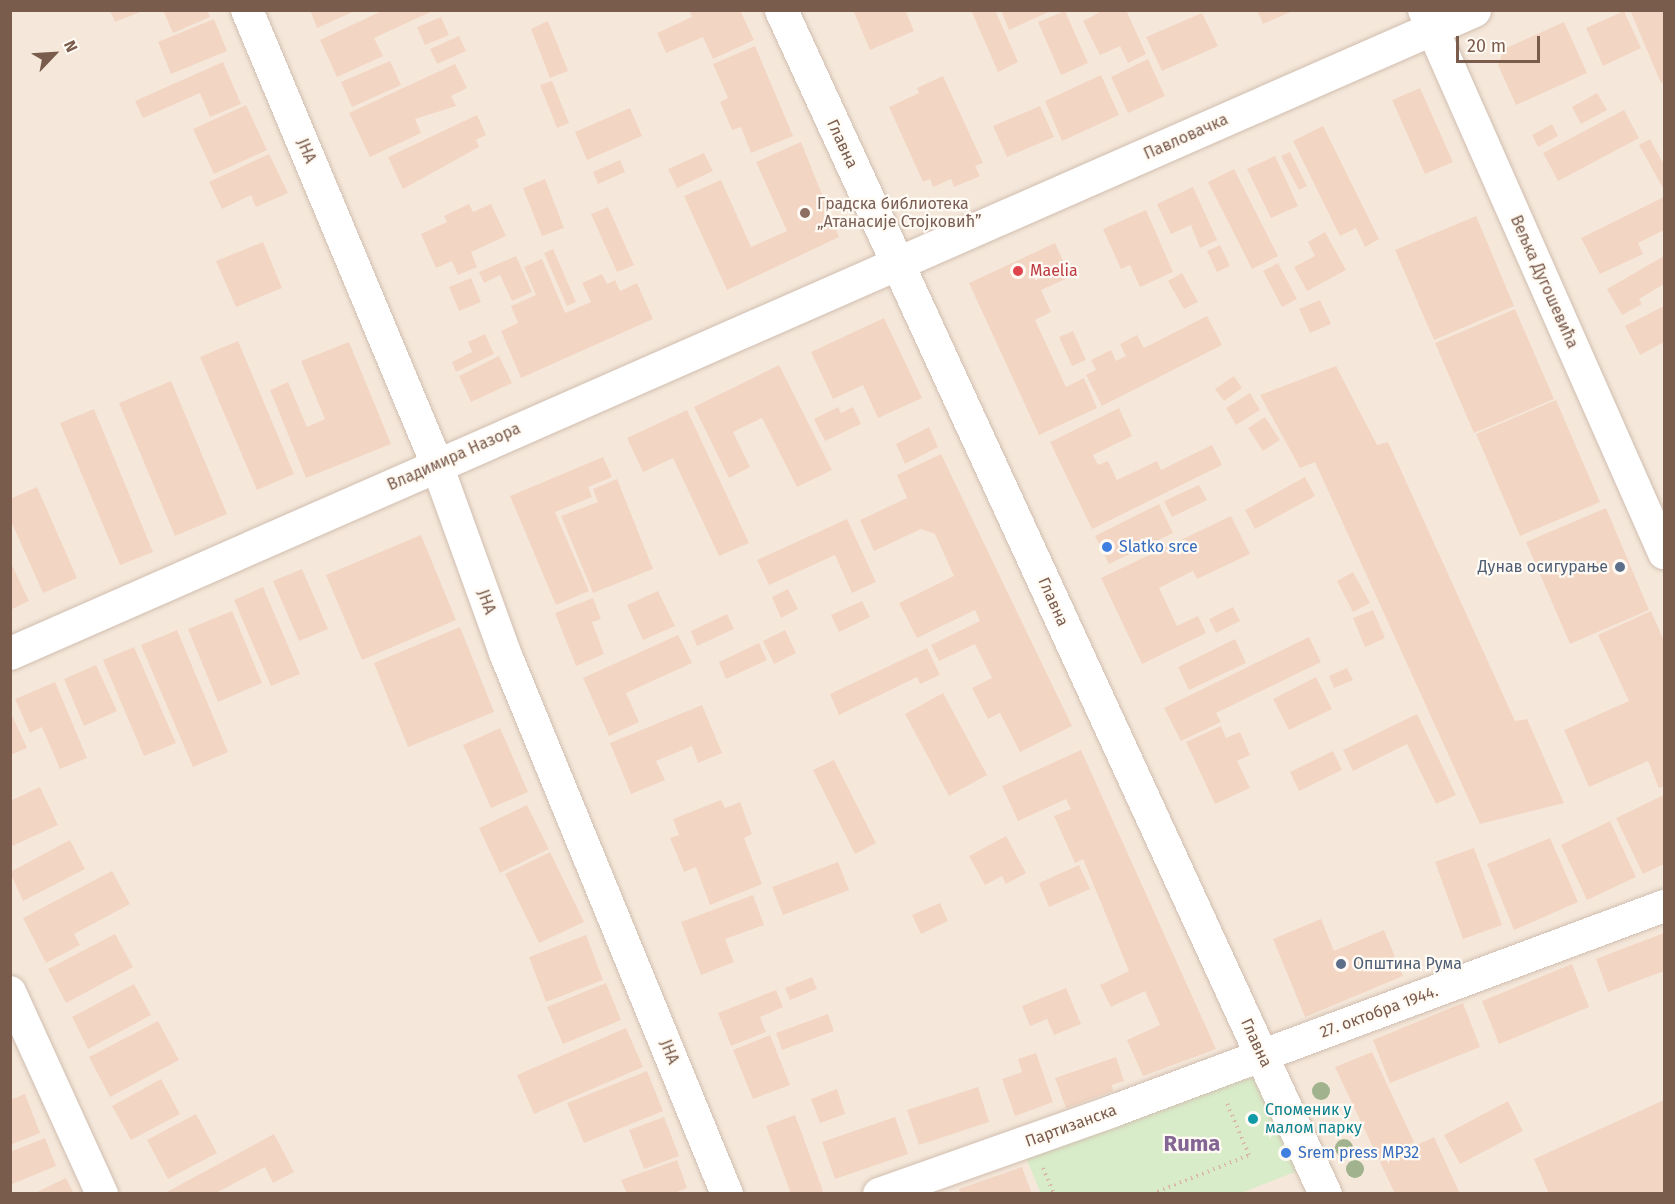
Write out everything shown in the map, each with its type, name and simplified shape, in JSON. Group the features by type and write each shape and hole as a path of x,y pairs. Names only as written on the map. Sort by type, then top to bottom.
{"street":[{"name":"ЈНА","path":"247,10 436,465 510,664 727,1194"},
{"name":"Главна","path":"781,10 1325,1194"},
{"name":"Павловачка","path":"897,262 1428,20 1474,10"},
{"name":"Вељка Дугошевића","path":"1428,20 1665,553"},
{"name":"Владимира Назора","path":"10,653 897,262"},
{"name":"27. октобра 1944.","path":"1262,1055 1665,906"},
{"path":"10,992 102,1194"},
{"name":"Партизанска","path":"879,1194 1262,1055"}],"path":[{"path":"1152,1194 1249,1155 1225,1100"},
{"path":"1043,1168 1054,1194"}],"shaded area":[{"path":"11,11 1664,11 1664,1193 11,1193"}],"green space":[{"path":"1259,1064 1305,1168 1241,1193 1041,1194 1025,1155"}],"building":[{"path":"163,10 207,10 210,17 173,33"},
{"path":"310,10 357,10 317,28"},
{"path":"384,10 435,10 374,38 383,56 337,77 320,40"},
{"path":"689,10 740,10 754,40 713,59 703,37 666,53 657,33 692,17"},
{"path":"853,10 905,10 914,31 870,50"},
{"path":"971,10 995,10 1018,62 998,72"},
{"path":"1001,10 1053,10 1009,30"},
{"path":"1104,10 1126,10 1146,54 1128,63 1120,46 1100,55 1083,21"},
{"path":"1257,10 1295,10 1263,24"},
{"path":"1630,10 1664,10 1664,82 1661,83"},
{"path":"110,11 143,11 115,22"},
{"path":"1065,11 1088,63 1061,75 1038,22"},
{"path":"1624,11 1641,48 1603,66 1586,28"},
{"path":"1202,13 1218,46 1162,71 1146,37"},
{"path":"441,17 449,35 425,45 417,27"},
{"path":"214,19 227,51 171,74 158,42"},
{"path":"548,21 568,71 550,78 531,29"},
{"path":"1564,22 1587,73 1516,105 1498,65 1504,49"},
{"path":"459,36 466,51 437,64 430,49"},
{"path":"755,46 793,136 751,153 741,127 732,130 720,102 728,98 713,64"},
{"path":"1148,59 1165,96 1128,113 1111,77"},
{"path":"390,61 401,85 352,107 341,82"},
{"path":"223,62 241,104 210,117 200,93 143,118 135,101"},
{"path":"455,64 467,88 451,96 456,106 415,119 421,133 370,157 349,113"},
{"path":"1101,75 1119,115 1062,141 1045,101"},
{"path":"943,76 983,163 975,166 980,176 954,187 951,179 933,187 930,179 923,182 889,107 919,93 917,88"},
{"path":"552,81 569,123 557,128 540,85"},
{"path":"1420,88 1453,162 1425,174 1392,100"},
{"path":"1597,93 1607,110 1581,124 1572,107"},
{"path":"246,105 267,150 214,174 193,129"},
{"path":"1040,106 1054,137 1007,157 993,126"},
{"path":"630,108 642,136 587,160 575,132"},
{"path":"1624,110 1639,138 1558,181 1543,153"},
{"path":"477,115 486,135 476,140 479,147 403,189 388,157"},
{"path":"1552,124 1558,136 1538,147 1532,135"},
{"path":"1323,126 1379,239 1365,247 1356,228 1340,236 1293,141"},
{"path":"1650,139 1664,165 1663,188 1639,145"},
{"name":"Градска библиотека „Атанасије Стојковић”","path":"801,142 839,237 727,290 684,196 721,180 751,247 787,231 756,162"},
{"path":"1290,152 1307,186 1299,190 1281,156"},
{"path":"704,153 713,171 677,188 668,169"},
{"path":"269,154 288,193 256,207 251,195 222,209 209,182"},
{"path":"1275,156 1298,206 1271,218 1247,169"},
{"path":"620,160 625,172 598,184 593,172"},
{"path":"1234,169 1278,256 1252,269 1208,182"},
{"path":"545,179 564,228 542,236 523,188"},
{"path":"1193,187 1217,240 1200,248 1191,225 1171,234 1157,204"},
{"path":"1664,197 1664,230 1638,243 1643,254 1600,274 1581,238"},
{"path":"469,204 473,212 491,204 506,236 471,252 477,267 458,275 452,261 436,268 421,234 447,222 444,216"},
{"path":"608,207 634,265 617,272 591,214"},
{"path":"1146,210 1173,272 1140,287 1130,265 1121,269 1103,229"},
{"path":"1476,216 1514,306 1434,340 1395,250"},
{"path":"1325,232 1346,270 1307,291 1294,267 1315,256 1308,242"},
{"path":"263,242 282,288 236,307 216,261"},
{"path":"1055,243 1070,277 1041,290 1051,312 1035,320 1066,387 1084,378 1097,408 1039,435 969,283"},
{"path":"1220,245 1230,266 1217,272 1207,251"},
{"path":"553,249 576,302 567,306 544,253"},
{"path":"516,256 532,292 512,301 500,275 484,283 479,272"},
{"path":"1664,256 1664,284 1639,299 1642,304 1622,315 1607,289"},
{"path":"542,259 565,313 591,302 582,283 602,274 607,284 615,280 620,291 637,283 653,319 521,378 501,331 518,323 511,306 536,295 524,267"},
{"path":"1278,263 1297,299 1282,307 1263,271"},
{"path":"1182,273 1198,302 1184,309 1168,281"},
{"path":"471,278 481,302 459,311 449,287"},
{"path":"1320,300 1331,324 1310,333 1299,309"},
{"path":"1664,306 1664,342 1640,355 1625,326"},
{"path":"1515,309 1554,399 1474,433 1435,343"},
{"path":"1207,316 1222,345 1102,406 1086,375 1096,370 1091,360 1111,350 1116,361 1126,356 1120,344 1137,335 1144,348"},
{"path":"884,318 922,398 878,418 863,385 833,399 811,352"},
{"path":"1073,331 1086,360 1072,366 1059,337"},
{"path":"485,334 494,354 456,372 452,362 472,352 468,342"},
{"path":"238,341 294,474 257,490 200,357"},
{"path":"349,342 391,444 306,478 270,390 288,382 307,427 325,419 301,361"},
{"path":"499,356 512,383 471,402 459,376"},
{"path":"779,365 832,470 797,487 762,418 733,432 750,467 729,478 694,407"},
{"path":"1336,366 1377,445 1388,442 1515,721 1527,719 1564,803 1480,824 1315,462 1300,468 1260,395"},
{"path":"1234,376 1242,388 1224,401 1215,389"},
{"path":"171,381 227,514 175,536 119,403"},
{"path":"1250,393 1260,410 1236,425 1226,408"},
{"path":"1556,400 1600,502 1520,536 1476,434"},
{"path":"838,407 841,413 853,407 861,424 825,441 814,419"},
{"path":"1119,408 1132,436 1093,455 1098,465 1108,461 1117,480 1157,461 1161,470 1212,445 1222,465 1092,529 1050,442"},
{"path":"94,409 153,552 120,565 60,423"},
{"path":"687,410 749,543 719,556 673,458 643,472 627,438"},
{"path":"1265,417 1280,440 1263,451 1248,428"},
{"path":"929,427 938,447 905,464 896,444"},
{"path":"941,454 1072,726 1020,752 1000,713 988,719 972,688 992,678 975,644 939,661 931,645 980,621 975,610 917,638 899,603 954,576 935,534 921,529 874,551 860,520 907,498 897,475"},
{"path":"603,457 612,477 588,487 592,497 555,512 589,591 556,605 510,496"},
{"path":"1305,477 1315,496 1255,529 1245,510"},
{"path":"617,479 653,569 593,593 561,516 598,502 593,489"},
{"path":"1199,485 1207,500 1172,517 1164,501"},
{"path":"37,487 77,578 43,593 10,519 10,499"},
{"path":"1159,504 1173,533 1109,564 1095,536"},
{"path":"1606,508 1649,610 1570,644 1526,542"},
{"path":"1231,516 1250,554 1197,579 1193,571 1159,588 1177,626 1198,616 1206,633 1142,664 1101,578"},
{"path":"847,519 876,582 852,593 835,555 769,585 757,560"},
{"path":"421,535 456,620 362,660 326,575"},
{"path":"10,561 29,601 10,610"},
{"path":"302,569 328,629 299,641 273,581"},
{"path":"1353,572 1370,603 1353,612 1337,581"},
{"path":"263,587 300,674 271,686 234,600"},
{"path":"788,589 798,609 781,618 772,597"},
{"path":"658,591 675,626 643,640 627,605"},
{"path":"593,598 601,619 592,622 604,654 576,666 555,613"},
{"path":"862,601 870,617 839,632 831,615"},
{"path":"1233,607 1240,621 1216,633 1209,619"},
{"path":"1373,610 1385,638 1365,647 1353,618"},
{"path":"232,611 262,683 218,702 188,629"},
{"path":"1651,611 1664,641 1664,786 1659,788 1648,761 1589,787 1564,730 1629,701 1598,635"},
{"path":"727,614 734,629 697,646 691,631"},
{"path":"460,627 494,712 408,747 374,663"},
{"path":"177,630 228,752 193,767 141,645"},
{"path":"785,630 796,653 774,664 763,641"},
{"path":"678,635 692,663 626,693 639,722 609,736 583,678"},
{"path":"1309,637 1321,662 1216,713 1221,722 1181,741 1164,708"},
{"path":"1235,639 1246,663 1189,690 1178,667"},
{"path":"759,643 767,660 726,679 719,662"},
{"path":"134,647 176,743 144,756 103,660"},
{"path":"927,648 940,675 920,684 917,677 839,715 830,694"},
{"path":"96,665 117,711 84,726 64,679"},
{"path":"1347,668 1353,680 1334,688 1329,676"},
{"path":"1316,677 1332,709 1289,730 1273,699"},
{"path":"55,682 87,758 60,769 42,727 30,733 15,699"},
{"path":"943,693 987,775 949,796 905,714"},
{"path":"702,705 722,753 698,763 692,746 656,761 665,780 631,794 610,743"},
{"path":"10,711 27,748 10,755"},
{"path":"1417,714 1456,795 1436,804 1407,744 1353,771 1343,750"},
{"path":"1221,726 1226,738 1240,732 1250,755 1237,761 1250,788 1215,804 1186,742"},
{"path":"500,728 528,792 491,808 463,745"},
{"path":"1081,750 1216,1049 1143,1076 1127,1040 1160,1025 1145,991 1111,1007 1100,985 1129,971 1083,859 1075,863 1054,816 1071,809 1066,799 1018,821 1002,786"},
{"path":"1333,751 1342,770 1299,791 1290,772"},
{"path":"834,760 876,843 855,854 813,770"},
{"path":"40,787 58,825 10,847 10,801"},
{"path":"1664,795 1664,864 1643,874 1616,818"},
{"path":"721,800 725,808 740,802 752,834 744,838 762,884 710,905 696,867 684,872 670,838 679,835 673,819"},
{"path":"527,805 549,849 500,873 479,828"},
{"path":"1610,821 1636,877 1587,900 1561,845"},
{"path":"1006,836 1026,873 1006,884 1002,876 985,885 969,856"},
{"path":"1550,838 1578,902 1514,930 1487,864"},
{"path":"70,840 85,869 23,901 10,872"},
{"path":"1474,848 1502,925 1463,939 1435,862"},
{"path":"550,852 584,922 539,943 505,874"},
{"path":"838,862 849,890 783,915 772,887"},
{"path":"1079,865 1090,889 1049,907 1039,883"},
{"path":"112,871 130,904 74,934 80,945 46,963 23,918"},
{"path":"753,895 764,925 725,939 734,962 701,975 681,922"},
{"path":"940,903 948,921 921,934 912,915"},
{"name":"Општина Рума","path":"1321,919 1334,951 1384,930 1403,976 1305,1017 1273,939"},
{"path":"1664,933 1664,971 1608,992 1596,959"},
{"path":"115,934 133,967 66,1003 48,969"},
{"path":"586,935 603,980 546,1002 529,957"},
{"path":"1572,964 1589,1007 1499,1044 1482,1001"},
{"path":"812,977 817,989 790,1000 785,988"},
{"path":"606,983 621,1020 563,1044 547,1007"},
{"path":"134,984 151,1015 88,1049 72,1017"},
{"path":"1066,988 1081,1024 1054,1035 1047,1019 1030,1026 1022,1006"},
{"path":"776,990 783,1007 760,1017 766,1032 731,1046 718,1013"},
{"path":"1463,1003 1480,1047 1390,1083 1373,1040"},
{"path":"828,1014 834,1031 782,1050 776,1033"},
{"path":"158,1021 179,1060 110,1097 89,1057"},
{"path":"626,1028 643,1067 534,1114 517,1075"},
{"path":"770,1035 790,1085 753,1099 733,1050"},
{"path":"1372,1052 1414,1142 1379,1160 1335,1067"},
{"path":"1036,1053 1053,1102 1015,1116 1002,1079 1022,1072 1018,1059"},
{"path":"1116,1057 1124,1081 1112,1085 1113,1091 1066,1108 1055,1078"},
{"path":"647,1071 663,1111 584,1143 567,1103"},
{"path":"161,1079 180,1114 131,1140 112,1106"},
{"path":"978,1087 989,1122 919,1145 907,1110"},
{"path":"837,1089 845,1114 820,1123 811,1099"},
{"path":"25,1094 40,1133 10,1145 10,1100"},
{"path":"1664,1100 1664,1194 1549,1194 1534,1159"},
{"path":"1508,1101 1523,1131 1460,1164 1444,1135"},
{"path":"196,1114 217,1153 168,1179 147,1140"},
{"path":"795,1115 823,1191 816,1194 791,1194 766,1126"},
{"path":"664,1117 679,1156 644,1169 629,1130"},
{"path":"895,1117 908,1154 835,1179 822,1142"},
{"path":"274,1134 294,1172 273,1183 265,1167 214,1194 163,1194"},
{"path":"1434,1137 1460,1194 1395,1194 1380,1162"},
{"path":"45,1138 56,1166 10,1185 10,1152"},
{"path":"677,1160 687,1188 672,1194 627,1194 621,1180"},
{"path":"1022,1167 1032,1194 960,1194 959,1189"},
{"path":"66,1178 74,1194 33,1194"}],"place":[{"name":"Градска библиотека „Атанасије Стојковић”","path":"805,213"},
{"name":"Maelia","path":"1018,271"},
{"name":"Slatko srce","path":"1107,547"},
{"name":"Дунав осигурање","path":"1620,567"},
{"name":"Општина Рума","path":"1341,964"},
{"name":"Споменик у малом парку","path":"1253,1119"},
{"name":"Srem press MP32","path":"1286,1153"}],"district":[{"name":"Ruma","path":"1192,1144"}]}
